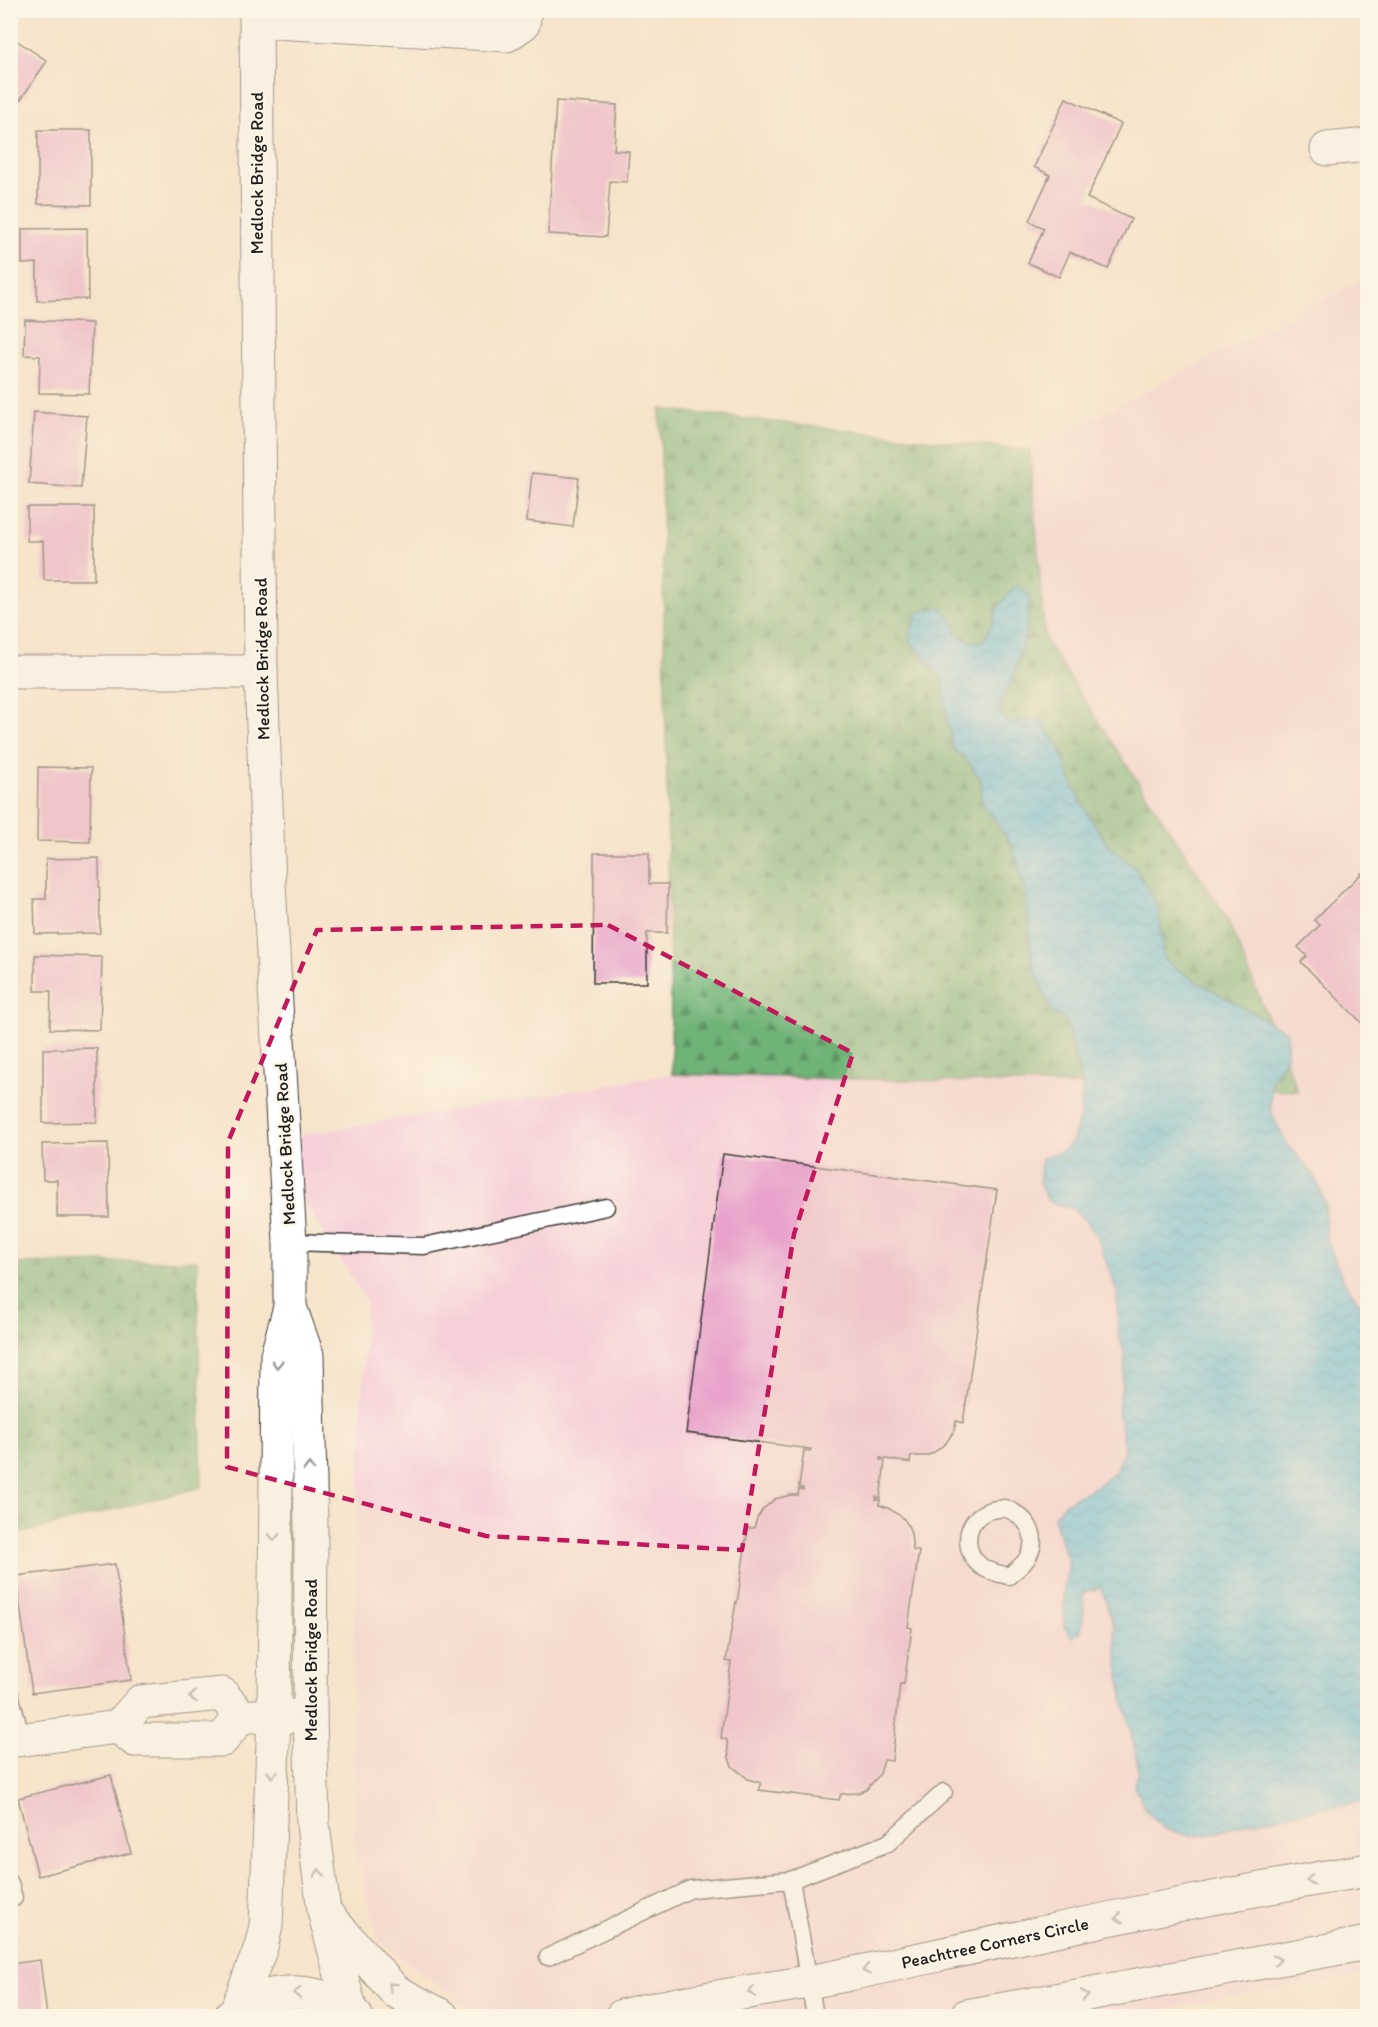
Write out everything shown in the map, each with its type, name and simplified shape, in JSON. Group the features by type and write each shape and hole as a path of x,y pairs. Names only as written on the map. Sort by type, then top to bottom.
{"main road":[{"path":"256,16 421,20 507,35 523,24 525,10"},
{"name":"Medlock Bridge Road","path":"233,2013 261,1947 266,1926 274,1716 276,1355 290,1307 290,1242 269,885 261,672 256,16"},
{"path":"1327,149 1368,144"},
{"path":"10,672 261,672"},
{"name":"Medlock Bridge Road","path":"290,1307 307,1355 311,1526 310,1716 313,1825 324,1911 353,2014"},
{"path":"16,1741 118,1727 140,1702 222,1694 241,1716 310,1716"},
{"path":"118,1727 135,1740 222,1740 241,1716"},
{"name":"Peachtree Corners Circle","path":"622,2016 663,2006 810,1982 1196,1901 1368,1869"},
{"path":"324,1911 395,1991 442,2016"},
{"path":"966,2016 1368,1944"},
{"name":"Medlock Bridge Road","path":"233,2013 259,1998 282,1993 307,1993 330,2000 353,2014"}],"lane":[{"path":"290,1242 424,1246 606,1207"},
{"path":"10,1694 16,1741"},
{"path":"548,1957 691,1889 791,1880 888,1843 944,1791"},
{"path":"791,1880 815,2016"},
{"path":"10,1883 14,1898 10,1899"}],"highlighted area":[{"path":"608,925 853,1053 794,1234 742,1550 486,1536 227,1467 228,1142 317,930"}],"shaded area":[{"path":"1367,277 1367,1975 1115,2016 479,2016 379,1941 353,1841 353,1660 366,1300 266,1141 673,1074 1298,1091 1226,916 1045,640 1030,451"}],"green space":[{"path":"660,409 1030,451 1045,640 1226,916 1298,1091 672,1074"},
{"path":"197,1260 202,1487 11,1536 11,1264"}],"water":[{"path":"1016,585 1029,594 1028,626 1014,675 999,706 1005,722 1042,720 1060,749 1073,786 1089,816 1109,846 1136,869 1158,907 1164,960 1192,979 1287,1032 1287,1056 1271,1080 1271,1112 1287,1144 1314,1175 1325,1202 1326,1238 1342,1278 1365,1311 1360,1338 1368,1374 1367,1800 1246,1823 1213,1834 1191,1836 1164,1829 1147,1811 1134,1787 1139,1771 1120,1682 1114,1627 1101,1588 1083,1592 1084,1613 1081,1631 1072,1637 1064,1627 1064,1589 1069,1563 1054,1516 1065,1503 1095,1487 1116,1471 1124,1449 1118,1409 1125,1368 1124,1351 1118,1332 1117,1292 1098,1239 1086,1221 1072,1208 1052,1203 1046,1198 1039,1182 1042,1158 1063,1151 1073,1141 1080,1116 1083,1086 1066,1019 1054,1014 1032,962 1026,892 1012,845 982,803 981,780 968,761 953,748 943,678 909,640 917,613 939,607 953,620 957,635 971,642 982,642 1000,604"}],"building":[{"path":"10,36 47,61 10,115"},
{"path":"1066,98 1121,124 1087,198 1131,219 1108,269 1070,252 1059,277 1028,263 1044,228 1029,221 1050,175 1034,167"},
{"path":"556,101 617,105 614,150 629,151 627,182 610,181 606,237 548,234"},
{"path":"38,130 91,130 91,205 38,204"},
{"path":"87,228 88,299 37,301 37,263 22,264 22,229"},
{"path":"25,320 92,323 89,394 39,393 40,356 24,355"},
{"path":"34,412 87,416 81,488 29,484"},
{"path":"532,473 579,478 573,527 527,521"},
{"path":"27,507 94,507 94,580 44,580 43,541 27,541"},
{"path":"38,767 91,768 90,842 37,841"},
{"path":"594,853 649,853 649,884 668,884 667,933 647,933 647,983 593,983"},
{"path":"99,858 100,933 35,934 34,899 46,899 46,859"},
{"path":"1368,867 1368,1029 1301,962 1307,956 1298,947 1320,925 1314,920"},
{"path":"35,955 102,957 100,1030 50,1029 51,991 35,991"},
{"path":"97,1048 97,1122 43,1123 43,1049"},
{"path":"108,1143 109,1217 57,1217 57,1180 43,1180 42,1144"},
{"path":"723,1154 997,1190 963,1423 956,1421 954,1431 946,1443 933,1453 926,1456 911,1456 910,1463 880,1458 885,1461 880,1498 876,1497 876,1500 880,1500 879,1505 903,1518 911,1534 913,1550 919,1551 908,1627 912,1628 904,1684 900,1684 892,1761 884,1760 880,1774 866,1790 841,1794 839,1800 759,1790 761,1783 748,1779 732,1766 727,1740 721,1738 731,1662 726,1661 748,1528 754,1528 763,1509 775,1499 798,1495 799,1489 803,1490 799,1487 804,1450 810,1451 811,1449 686,1433"},
{"path":"115,1564 131,1680 32,1693 16,1576"},
{"path":"111,1775 131,1853 38,1876 18,1798"},
{"path":"40,1960 47,2016 10,2016 10,1964"}]}
